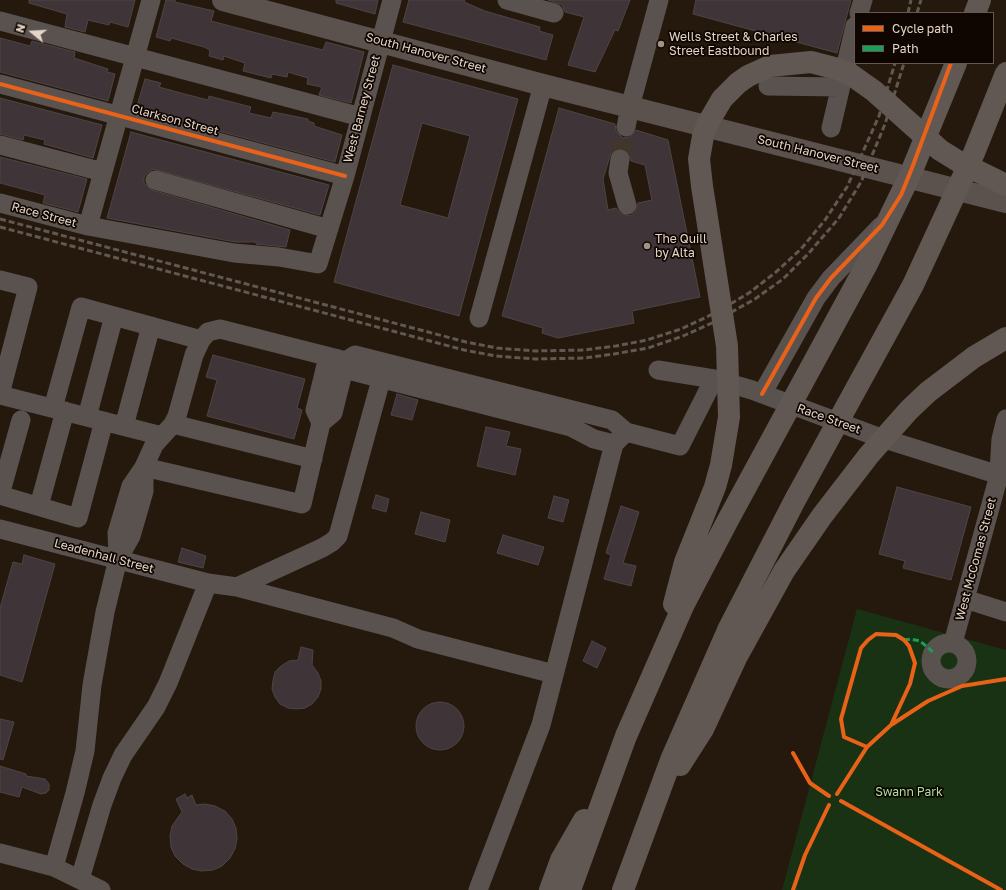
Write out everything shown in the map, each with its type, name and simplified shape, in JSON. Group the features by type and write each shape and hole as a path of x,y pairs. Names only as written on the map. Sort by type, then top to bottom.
{"highway":[{"path":"975,12 980,0"},
{"path":"662,652 685,562 715,487 721,465 728,417 727,346 700,172 700,147 713,114 730,91 748,76 770,66 811,62 838,69 862,82 928,140 961,163 1006,185"},
{"path":"570,890 611,774 683,606 724,526 867,264 910,175 956,64"},
{"path":"623,890 689,716 729,628 792,507 913,285 974,153 1006,73"},
{"path":"654,805 703,729 736,658 768,599 822,516 869,455 909,410 950,374 1006,338"},
{"path":"550,890 561,860 611,774"}],"main road":[{"name":"South Hanover Street","path":"223,0 383,34 582,83 628,117"},
{"name":"South Hanover Street","path":"279,0 543,85 628,117 805,151 1006,202"}],"street":[{"path":"88,226 151,0"},
{"name":"West Barney Street","path":"318,264 361,117 392,0"},
{"path":"507,0 554,13"},
{"path":"628,117 659,0"},
{"path":"859,12 863,0"},
{"path":"0,21 361,117"},
{"path":"831,128 854,30"},
{"path":"762,394 816,298 831,278 882,225 901,195 951,64"},
{"name":"Clarkson Street","path":"0,84 344,176"},
{"path":"479,318 543,85"},
{"path":"768,86 840,87"},
{"path":"0,145 103,172"},
{"path":"620,159 618,173 627,205"},
{"path":"155,180 329,229"},
{"name":"Race Street","path":"0,203 88,226 234,253 279,257 318,264"},
{"path":"0,280 28,288 0,394 124,426 167,430 313,459"},
{"path":"39,506 81,307 201,340"},
{"path":"21,420 0,495 78,518 114,316"},
{"path":"124,426 151,326"},
{"path":"54,868 85,751 93,678 104,612 118,559 117,533 130,486 144,467 154,445 177,416 194,355 201,340 208,332 220,329 337,359 355,355 612,420 620,438 541,725 478,890"},
{"path":"144,467 302,504 321,424 333,413 337,359"},
{"name":"Race Street","path":"658,370 714,379 762,394 878,437 1002,467"},
{"path":"620,438 680,446 714,379"},
{"path":"238,587 322,548 338,536 379,387"},
{"name":"West McComas Street","path":"953,643 1002,467 1001,439 1006,419"},
{"name":"Leadenhall Street","path":"0,529 208,583 238,587 393,628 418,639 554,674"},
{"path":"80,879 102,805 112,778 123,755 156,707 168,683 208,583"},
{"path":"965,599 1006,612"},
{"path":"0,853 54,868 102,890"}],"green space":[{"name":"Swann Park","path":"857,609 1006,650 1006,890 782,890"}],"building":[{"path":"29,0 135,0 128,27 110,22 109,25 88,20 85,32 65,27 67,14 29,3"},
{"path":"166,0 175,0 175,2 214,11 211,21 323,50 326,42 364,52 351,103 319,95 322,87 307,84 308,78 288,72 287,77 272,74 271,78 243,71 245,63 224,56 223,60 209,56 210,50 204,47 171,38 170,41 156,37"},
{"path":"336,0 378,0 375,14 336,3"},
{"path":"409,0 465,0 464,2 485,11 540,27 539,31 553,35 546,60 403,22"},
{"path":"548,0 630,0 618,31 615,30 595,72 568,65 584,17 565,12 562,5"},
{"path":"696,0 851,0 837,53 693,14"},
{"path":"0,38 30,46 32,41 75,52 74,58 108,69 107,72 115,74 108,101 0,72"},
{"path":"393,65 518,99 459,316 334,282","holes":["422,123 470,136 448,218 400,205"]},
{"path":"145,79 161,83 159,87 181,93 208,100 209,96 251,107 249,113 271,118 273,112 308,119 308,121 314,123 314,126 342,135 335,162 136,109"},
{"path":"0,98 102,125 93,158 44,144 45,140 24,135 23,140 0,134"},
{"name":"The Quill by Alta","path":"559,108 615,124 616,131 623,138 630,137 636,130 668,140 700,297 632,311 634,323 558,338 542,333 543,328 502,316","holes":["622,148 630,155 631,161 645,165 652,200 638,203 635,212 630,216 620,213 616,208 608,210 603,179 611,153 616,149"]},
{"path":"131,132 329,185 320,215 153,169 144,177 144,183 152,190 290,230 286,247 256,244 256,242 235,242 107,218"},
{"path":"0,157 87,179 78,212 43,203 45,195 0,183"},
{"path":"213,355 305,379 297,408 302,410 294,439 207,416 217,380 206,377"},
{"path":"397,394 418,400 412,420 391,415"},
{"path":"486,427 510,432 506,446 521,449 515,475 477,466"},
{"path":"897,487 971,507 951,580 903,568 905,561 879,554"},
{"path":"376,495 389,499 386,512 372,508"},
{"path":"554,496 569,500 563,522 548,518"},
{"path":"621,506 639,512 623,563 636,566 631,586 604,579 611,555 606,553"},
{"path":"421,512 450,520 445,542 415,534"},
{"path":"503,535 544,547 538,565 497,553"},
{"path":"182,548 206,556 203,568 178,562"},
{"path":"24,555 55,564 22,682 0,675 0,608 13,562 22,564"},
{"path":"592,641 606,648 597,668 583,661"},
{"path":"301,647 313,650 312,665 318,673 321,681 321,689 318,697 312,704 305,708 288,708 280,704 275,697 272,689 273,680 275,672 281,666 289,661 298,660"},
{"path":"435,702 445,702 457,709 464,721 464,731 457,743 445,750 435,750 427,746 420,739 416,731 416,721 420,713 427,706"},
{"path":"0,719 14,722 3,760 0,759"},
{"path":"0,766 26,774 26,776 45,779 49,784 49,790 46,793 41,794 22,787 19,797 0,792"},
{"path":"185,794 187,798 192,795 196,805 205,804 215,806 225,811 232,819 236,828 237,839 235,849 230,858 222,866 213,870 202,871 192,869 183,864 175,856 171,847 170,836 172,826 182,812 176,799"}],"tunnel":[{"path":"620,159 626,127"}],"railway":[{"path":"908,12 911,0"},
{"path":"917,12 921,0"},
{"path":"0,219 466,342 497,348 535,351 584,350 616,346 647,340 681,329 715,313 749,293 776,272 801,249 825,220 847,187 879,116 895,64"},
{"path":"0,227 464,350 496,356 535,359 584,358 648,348 683,336 712,323 755,299 783,279 808,254 839,218 861,182 885,124 904,64"}],"marked path":[{"path":"904,640 911,639 920,641 933,652"}],"cycle path":[{"path":"762,394 816,298 831,278 882,225 901,195 951,64"},
{"path":"0,84 345,176"},
{"path":"867,747 844,737 841,719 861,648 876,634 896,635 904,640 909,646 915,663 910,684 891,725"},
{"path":"837,794 867,747 891,725 928,701 962,686 1006,679"},
{"path":"793,753 810,783 829,796"},
{"path":"841,801 1001,890"},
{"path":"793,890 805,855 829,805"}],"place":[{"name":"Wells Street & Charles Street Eastbound","path":"661,44"},
{"name":"The Quill by Alta","path":"647,246"}]}
